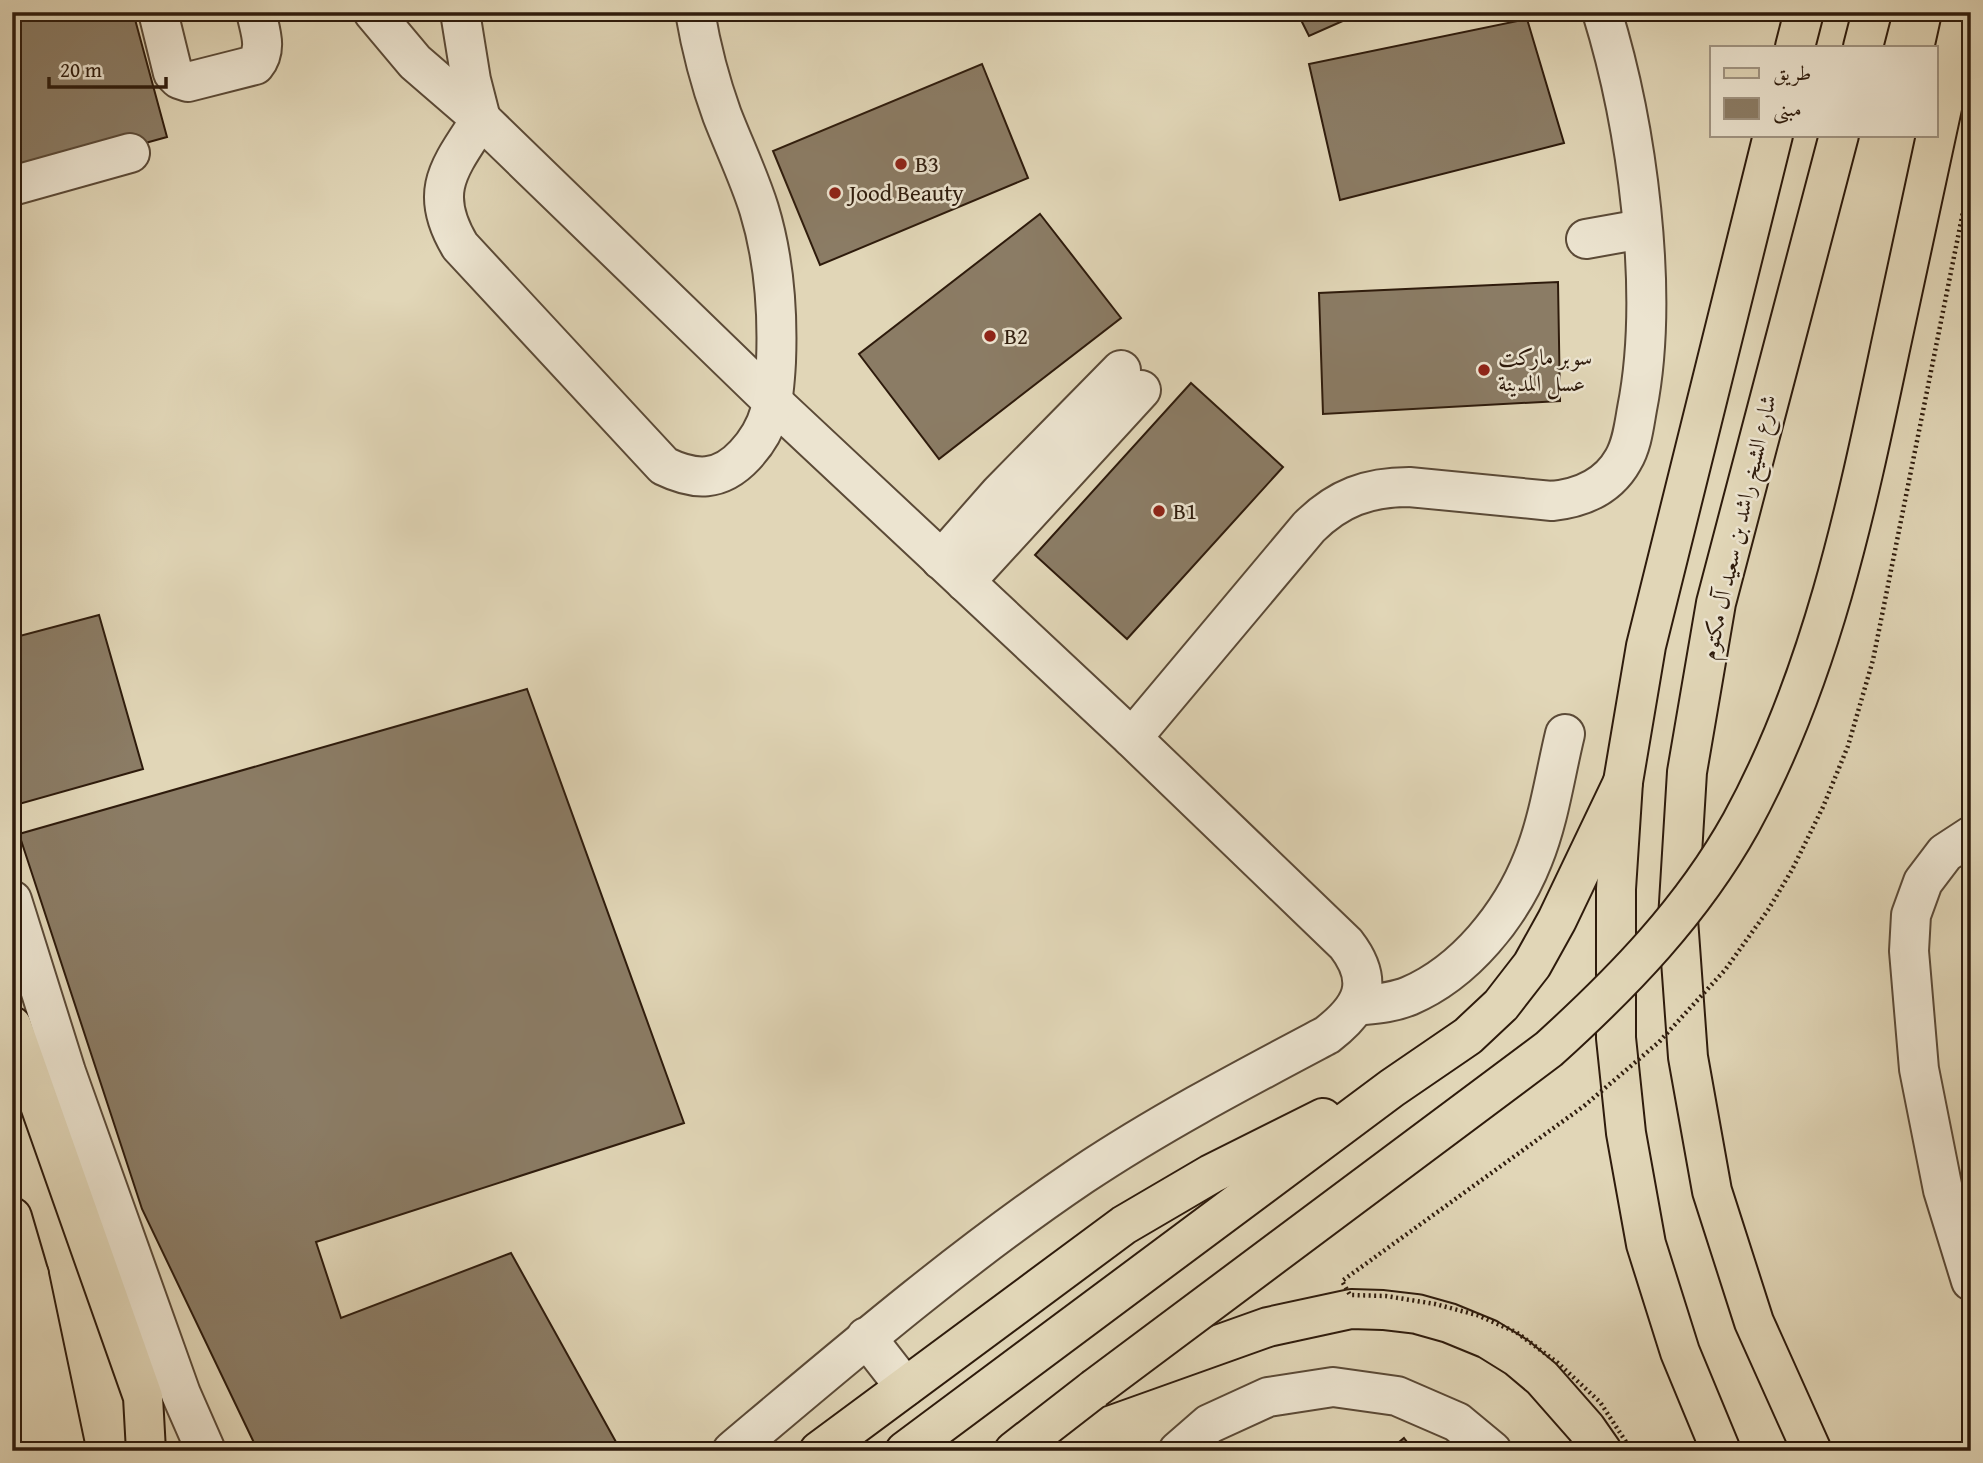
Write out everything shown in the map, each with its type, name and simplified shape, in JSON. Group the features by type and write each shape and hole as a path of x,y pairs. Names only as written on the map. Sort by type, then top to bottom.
{"main road":[{"path":"1795,46 1804,12"},
{"path":"1863,46 1872,12"},
{"path":"1938,129 1963,12"},
{"path":"1721,1451 1680,1352 1646,1244 1626,1133 1616,1038 1616,888 1623,782 1646,646 1773,136"},
{"name":"شارع الشيخ راشد بن سعيد آل مكتوم","path":"1812,1451 1754,1322 1712,1191 1688,1057 1678,919 1686,772 1716,603 1839,136"},
{"path":"1014,1451 1549,1049 1604,1000 1655,946 1700,888 1727,846 1774,760 1802,691 1868,456 1936,136"},
{"path":"905,1451 1392,1088 1468,1036 1501,1005 1532,965 1557,920 1623,782"},
{"path":"12,1026 161,1451"},
{"path":"819,1451 1124,1225 1222,1168 1301,1128 1392,1088"},
{"path":"12,1217 29,1275 66,1451"},
{"path":"29,1275 33,1451"},
{"path":"1094,1389 1268,1327 1351,1309 1417,1314 1449,1323 1488,1339 1517,1357 1563,1400 1602,1451"},
{"path":"143,1397 146,1451"}],"street":[{"path":"158,12 173,73 188,82 255,65 261,58 263,49 256,12"},
{"path":"373,12 415,62 481,119 774,403 1132,738 1346,944 1356,957 1362,974 1363,991 1356,1006 1344,1022 1327,1035 1160,1127 1084,1174 1013,1223 866,1337 732,1451"},
{"path":"460,12 471,80 481,119 455,158 445,180 443,204 448,226 460,246 664,466 681,474 700,477 719,474 736,465 760,436 774,403 777,336 775,293 759,209 722,113 700,39 695,12"},
{"path":"1132,738 1309,527 1337,503 1372,489 1400,487 1552,501 1574,499 1610,478 1623,461 1631,441 1639,396 1646,307 1642,229 1625,106 1602,12"},
{"path":"12,186 130,153"},
{"path":"1586,239 1642,229"},
{"path":"953,571 1131,380"},
{"path":"1356,1006 1408,997 1438,980 1471,951 1502,916 1523,882 1534,857 1565,734"},
{"path":"1971,836 1945,853 1923,882 1911,915 1909,951 1919,1069 1943,1190 1971,1281"},
{"path":"12,900 66,1072 177,1381 206,1451"},
{"path":"866,1337 905,1387"},
{"path":"1178,1451 1209,1424 1268,1397 1333,1387 1397,1396 1457,1422 1492,1451"}],"building":[{"path":"12,12 133,12 167,137 12,180"},
{"path":"1297,12 1363,12 1309,36"},
{"path":"1527,19 1564,143 1340,200 1309,64"},
{"name":"B3","path":"982,64 1028,178 820,265 773,151"},
{"name":"B2","path":"1040,214 1121,318 939,459 859,354"},
{"path":"1558,282 1560,401 1323,414 1319,293"},
{"name":"B1","path":"1191,383 1283,467 1127,639 1035,555"},
{"path":"99,615 143,769 12,806 12,638"},
{"path":"527,689 684,1123 316,1242 341,1318 511,1253 621,1451 258,1451 142,1209 19,834"},
{"path":"1404,1438 1414,1451 1388,1451"}],"place":[{"name":"B3","path":"901,164"},
{"name":"Jood Beauty","path":"835,193"},
{"name":"B2","path":"990,336"},
{"name":"سوبر ماركت عسل المدينة","path":"1484,370"},
{"name":"B1","path":"1159,511"}]}
